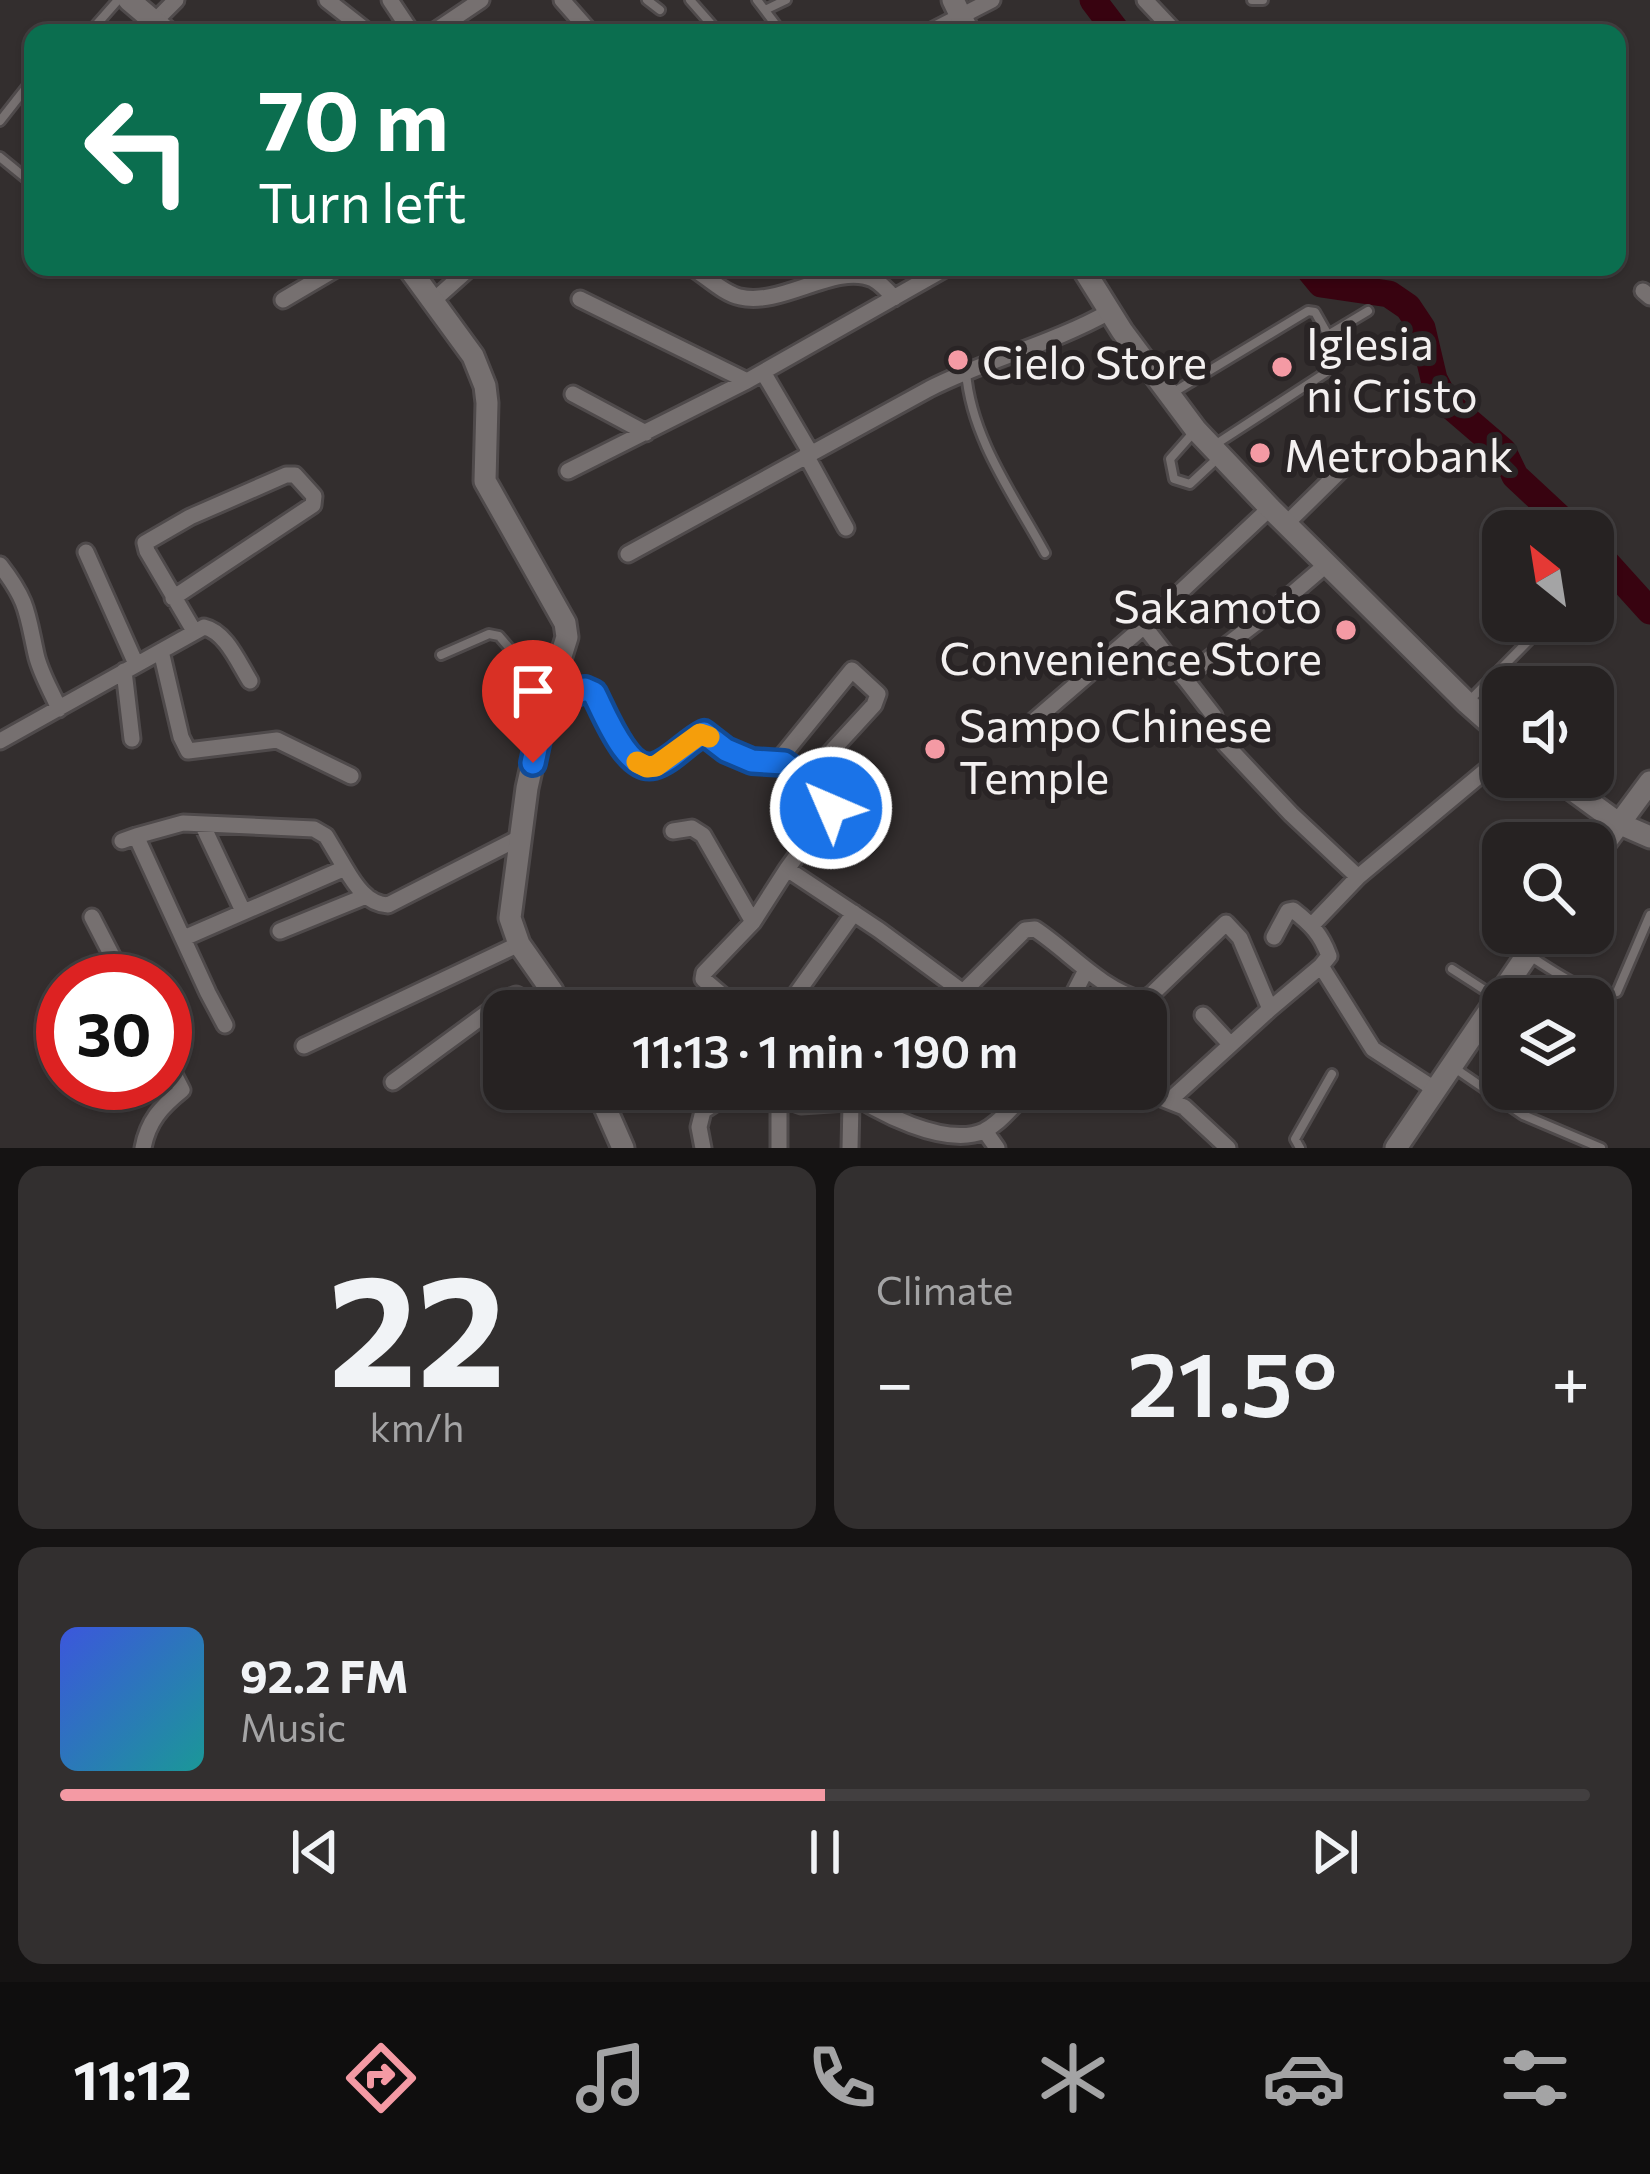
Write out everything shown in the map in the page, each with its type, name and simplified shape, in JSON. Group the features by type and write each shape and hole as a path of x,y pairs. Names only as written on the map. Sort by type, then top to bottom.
{"main road":[{"path":"129,0 158,24"},
{"path":"415,276 473,356 485,386 483,471 489,490 565,623 567,637 547,700 518,838 509,918 519,944 549,990"},
{"path":"1087,276 1168,395 1209,445 1482,716"},
{"path":"1614,829 1650,782"},
{"path":"1584,798 1618,823 1650,837"},
{"path":"1396,1148 1482,1022"},
{"path":"606,1110 623,1148"}],"street":[{"path":"327,0 358,24"},
{"path":"445,24 481,0"},
{"path":"562,0 585,24"},
{"path":"961,17 992,0"},
{"path":"1145,0 1168,24"},
{"path":"283,300 324,276"},
{"path":"434,300 461,276"},
{"path":"705,276 738,297 764,298 862,276 876,280 894,298"},
{"path":"568,471 747,381 932,276"},
{"path":"580,299 747,381"},
{"path":"628,554 966,370 1070,334 1109,312"},
{"path":"763,372 846,528"},
{"path":"573,394 646,433"},
{"path":"1028,726 1278,516 1345,466"},
{"path":"173,598 314,505 314,496 295,475 286,475 149,539 147,551 173,598 194,631"},
{"path":"86,552 130,668 132,739"},
{"path":"1184,678 1327,564"},
{"path":"0,565 28,610 40,665 59,709"},
{"path":"1144,626 1217,722 1226,745 1358,877"},
{"path":"0,741 204,627 215,630 250,681"},
{"path":"160,651 188,751 277,740 351,776"},
{"path":"778,761 852,670 878,694 874,705 806,779"},
{"path":"547,700 590,690 624,751 647,767 656,766 702,733 752,761 778,761 806,779 831,808 753,922 707,969 703,976 713,990"},
{"path":"1312,925 1358,877 1482,774"},
{"path":"202,824 244,911"},
{"path":"226,1025 129,839 172,825 314,830 326,836 366,896 388,904 518,838"},
{"path":"673,831 692,828 704,835 753,922"},
{"path":"184,938 345,868"},
{"path":"787,869 960,990"},
{"path":"280,932 366,896"},
{"path":"1170,1100 1329,956 1322,936 1293,910 1274,937"},
{"path":"799,990 854,914"},
{"path":"92,916 111,954"},
{"path":"965,990 1020,934 1031,929 1086,970 1138,1000 1146,998 1226,923 1240,938 1270,1009"},
{"path":"304,1046 519,944"},
{"path":"1322,966 1372,1049 1436,1090"},
{"path":"1076,990 1086,970"},
{"path":"1203,1015 1230,1044"},
{"path":"393,1082 483,1016"},
{"path":"1167,1099 1197,1117 1228,1148"},
{"path":"143,1148 158,1110"},
{"path":"703,1148 699,1127 704,1110"},
{"path":"778,1110 779,1148"},
{"path":"850,1148 855,1110"},
{"path":"878,1110 939,1133 968,1136 985,1131 1007,1110"},
{"path":"985,1131 997,1148"}],"lane":[{"path":"97,24 118,0"},
{"path":"647,0 660,10"},
{"path":"690,0 711,24"},
{"path":"757,0 775,24"},
{"path":"764,10 786,0"},
{"path":"1252,0 1263,0"},
{"path":"0,121 24,90"},
{"path":"0,157 24,177"},
{"path":"1168,395 1308,310 1315,312 1338,358 1336,367 1209,445 1170,460 1174,479 1190,484 1209,445"},
{"path":"1328,335 1369,311"},
{"path":"966,370 982,439 1045,553"},
{"path":"441,655 490,634 499,636 547,700"},
{"path":"1467,703 1527,642"},
{"path":"1545,954 1568,980 1611,996 1617,992 1650,915"},
{"path":"1452,969 1482,989"},
{"path":"1452,1066 1523,1115 1601,1148"},
{"path":"1300,1148 1295,1139 1332,1074"}],"waterway":[{"path":"1093,0 1111,24"},
{"path":"1314,276 1321,284 1389,294 1408,307 1422,328 1434,379 1446,402 1503,451 1515,476 1551,510"},
{"path":"1614,571 1650,611"}],"slow traffic":[{"path":"637,762 656,766 700,734 709,737"}],"place":[{"name":"Cielo Store","path":"958,360"},
{"name":"Iglesia ni Cristo","path":"1282,367"},
{"name":"Metrobank","path":"1260,453"},
{"name":"Sakamoto Convenience Store","path":"1346,630"},
{"name":"Sampo Chinese Temple","path":"935,749"}],"route":[{"path":"533,763 545,707 585,689 594,693 624,751 642,766 656,766 704,733 752,761 784,763 806,779 831,808"}]}
